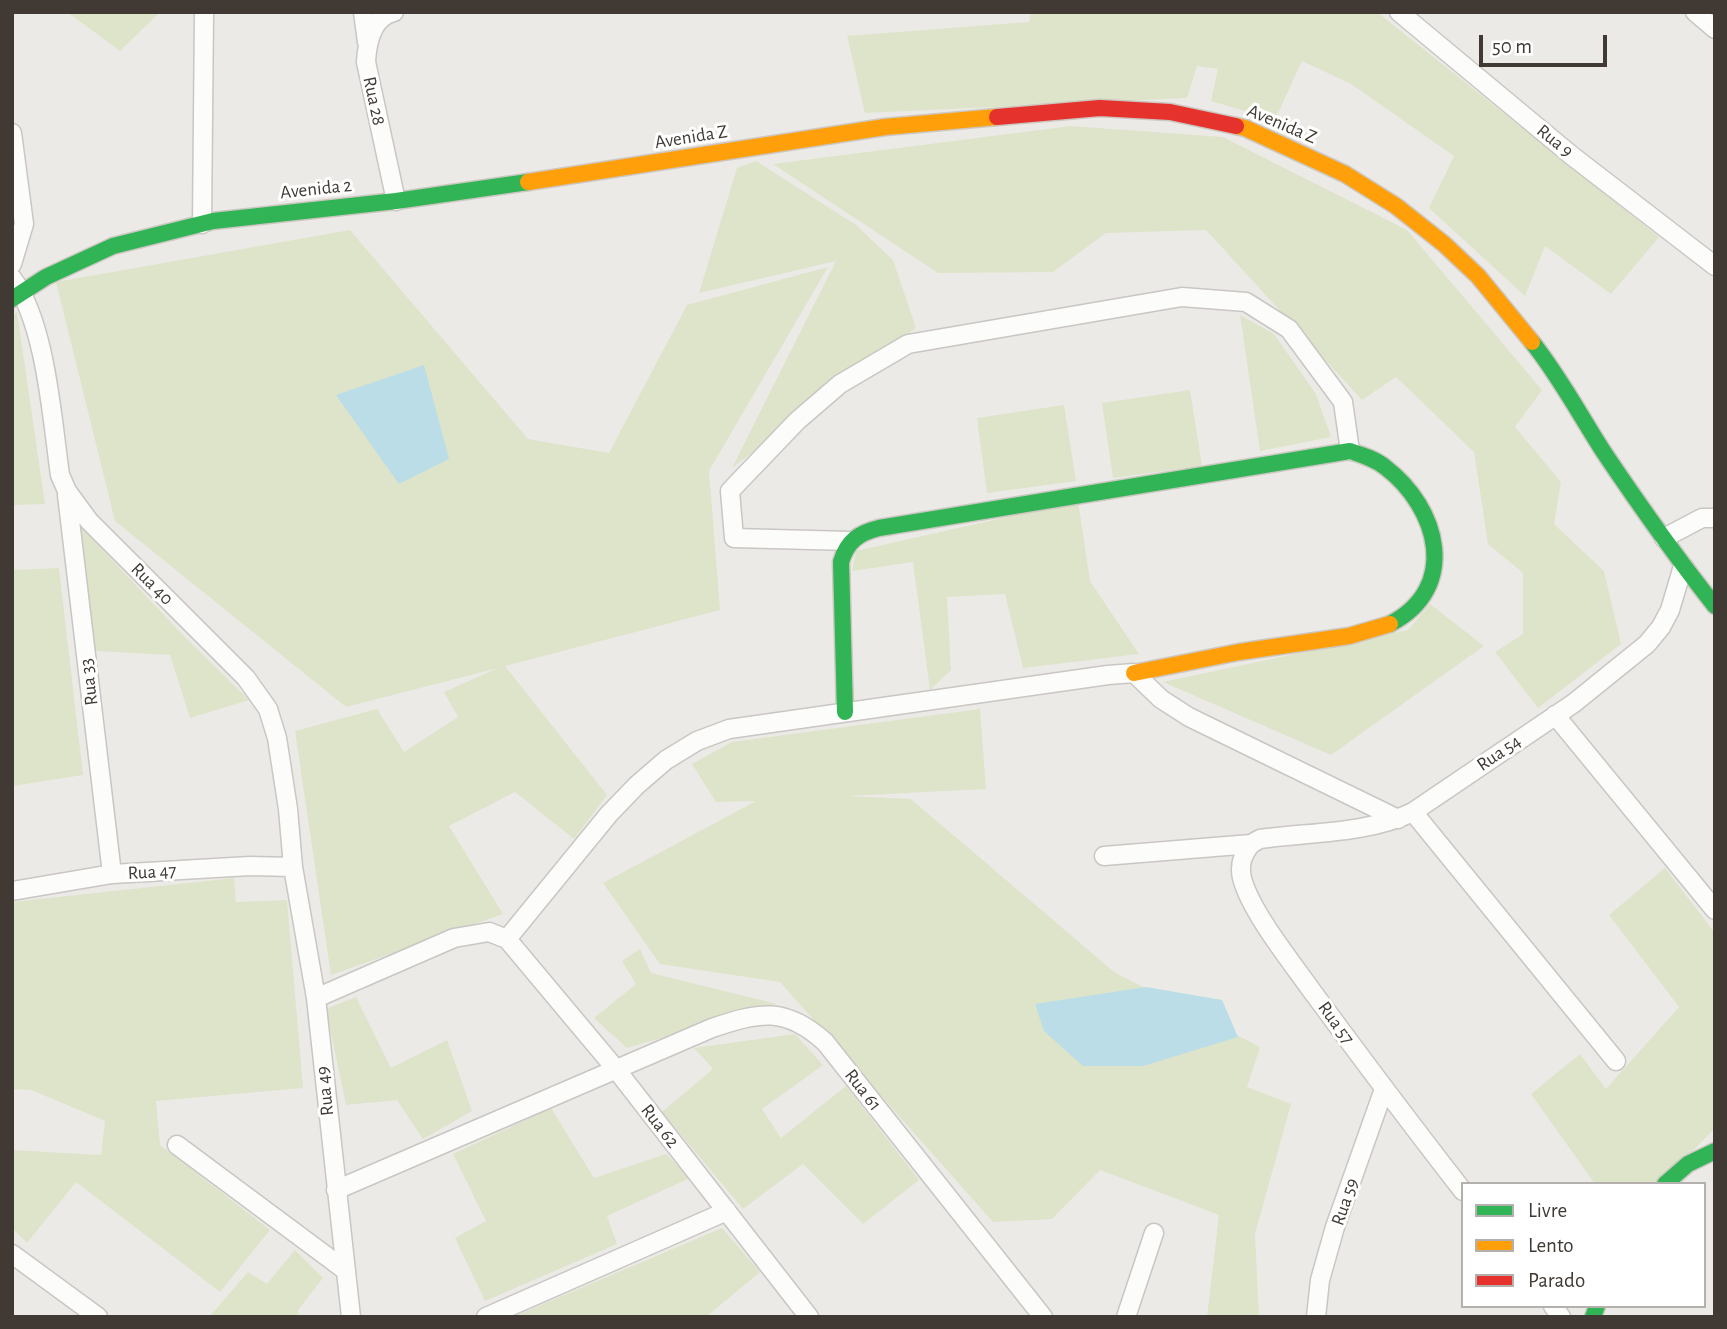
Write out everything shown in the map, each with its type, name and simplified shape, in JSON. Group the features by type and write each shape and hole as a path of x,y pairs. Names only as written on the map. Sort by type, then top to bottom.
{"street":[{"path":"202,224 204,12"},
{"name":"Rua 28","path":"363,12 367,42 366,62 396,201"},
{"path":"367,42 375,27 388,13 394,12"},
{"name":"Rua 9","path":"1399,12 1571,155 1715,266"},
{"path":"1695,12 1715,29"},
{"name":"Avenida Z","path":"640,167 885,127 1100,108 1170,112 1245,128 1345,174 1405,214 1444,244 1478,276 1545,358 1605,454 1683,566 1715,606"},
{"path":"12,133 24,223 12,264"},
{"name":"Avenida 2","path":"15,290 113,246 202,224 396,201 640,167"},
{"name":"Rua 40","path":"15,290 37,337 60,475 67,491 89,521 247,678 268,709 277,738 288,809 293,867"},
{"path":"850,541 734,538 730,491 797,421 840,384 908,344 1182,297 1246,302 1289,329 1343,402 1350,450"},
{"path":"316,998 454,938 489,932 507,939 609,814 666,760 697,741 729,729 1135,673 1344,636 1385,626 1406,615 1429,588 1436,550 1427,520 1411,495 1382,465 1350,450 879,527 857,534 843,551 840,578 845,712"},
{"name":"Rua 33","path":"67,491 112,874"},
{"path":"1664,538 1702,518 1715,518"},
{"name":"Rua 54","path":"1104,856 1251,844 1260,839 1372,825 1405,815 1555,715 1647,644 1661,628 1670,610 1683,566"},
{"path":"1135,673 1161,699 1189,716 1405,815 1616,1061"},
{"path":"1555,715 1715,910"},
{"name":"Rua 57","path":"1251,844 1244,852 1240,866 1242,881 1262,919 1384,1090 1461,1188"},
{"name":"Rua 47","path":"12,891 112,874 250,866 293,867"},
{"name":"Rua 49","path":"293,867 316,998 351,1317"},
{"name":"Rua 62","path":"507,939 615,1068 809,1317"},
{"name":"Rua 61","path":"336,1190 712,1028 758,1014 772,1014 792,1018 810,1028 825,1042 1043,1317"},
{"name":"Rua 59","path":"1316,1317 1320,1280 1335,1227 1384,1090"},
{"path":"177,1145 345,1270"},
{"path":"1667,1182 1698,1158 1715,1152"},
{"path":"486,1317 727,1211"},
{"path":"1126,1317 1154,1233"},
{"path":"12,1254 98,1317"}],"green space":[{"path":"67,12 160,12 120,51"},
{"path":"1031,12 1377,12 1659,237 1611,294 1545,246 1525,296 1429,208 1454,156 1351,84 1302,61 1275,120 1211,101 1218,69 1197,66 1187,98 865,113 847,36 1029,22"},
{"path":"1071,126 1223,137 1407,230 1542,390 1515,427 1561,482 1554,524 1604,571 1621,644 1538,708 1495,652 1523,634 1523,573 1488,544 1474,452 1396,377 1362,400 1206,230 1106,233 1053,272 938,273 773,164"},
{"path":"756,161 856,225 893,260 916,328 732,468 836,261 699,293 737,168"},
{"path":"350,230 528,439 609,453 687,305 828,267 709,471 720,610 505,666 607,795 574,839 515,792 449,826 503,914 331,975 295,731 377,709 404,752 458,717 444,692 498,668 346,707 115,521 56,282"},
{"path":"17,312 45,504 12,505 12,316"},
{"path":"1240,315 1274,334 1316,394 1331,437 1260,451"},
{"path":"1190,390 1202,466 1113,478 1102,403"},
{"path":"1064,405 1076,481 987,493 977,418"},
{"path":"1078,501 1090,581 1139,654 1023,668 1005,594 947,597 951,670 930,690 913,562 852,571 856,551"},
{"path":"78,524 249,700 190,718 170,655 95,651"},
{"path":"59,568 83,775 12,786 12,570"},
{"path":"1430,604 1484,646 1331,755 1163,682 1408,630"},
{"path":"980,709 986,789 847,796 911,799 1114,972 1260,1047 1247,1087 1291,1104 1255,1234 1259,1317 1207,1317 1219,1215 1100,1170 1052,1219 993,1222 780,982 660,964 603,883 756,801 716,802 692,764 732,742"},
{"path":"1665,868 1715,933 1715,1128 1663,1182 1594,1182 1531,1094 1580,1054 1606,1089 1679,1007 1609,915"},
{"path":"234,878 236,902 287,900 303,1088 156,1101 160,1145 270,1230 220,1292 76,1182 27,1243 12,1228 12,1150 101,1155 105,1121 31,1090 12,1089 12,902"},
{"path":"640,949 651,973 777,1004 627,1048 594,1018 636,984 622,961"},
{"path":"356,997 391,1068 447,1040 472,1111 423,1139 397,1100 346,1105 326,1009"},
{"path":"795,1034 823,1065 762,1109 781,1138 846,1086 919,1180 863,1224 803,1164 743,1209 662,1112 713,1069 694,1048"},
{"path":"551,1108 594,1178 666,1154 690,1178 607,1216 617,1244 485,1301 455,1238 486,1221 453,1154"},
{"path":"722,1228 760,1272 706,1317 515,1316"},
{"path":"295,1250 323,1278 298,1310 299,1317 209,1317 248,1272 267,1284"}],"water":[{"path":"424,365 449,459 399,484 336,395"},
{"path":"1146,987 1222,1000 1238,1037 1143,1066 1083,1066 1044,1031 1035,1004"}],"traffic: fast":[{"path":"12,299 46,277 113,246 213,221 396,201 528,182"},
{"path":"1532,342 1631,493 1715,606"},
{"path":"845,712 841,562 850,543 865,532 1350,451 1381,464 1404,484 1429,525 1434,547 1433,569 1426,590 1412,609 1390,624"},
{"path":"1667,1182 1688,1164 1715,1151"},
{"path":"1593,1317 1596,1308"}],"traffic: slow":[{"path":"528,182 885,127 997,117"},
{"path":"1236,126 1345,174 1396,206 1444,244 1478,276 1532,342"},
{"path":"1134,673 1239,652 1349,636 1390,624"}],"traffic: jam":[{"path":"997,117 1100,108 1170,112 1236,126"}]}
